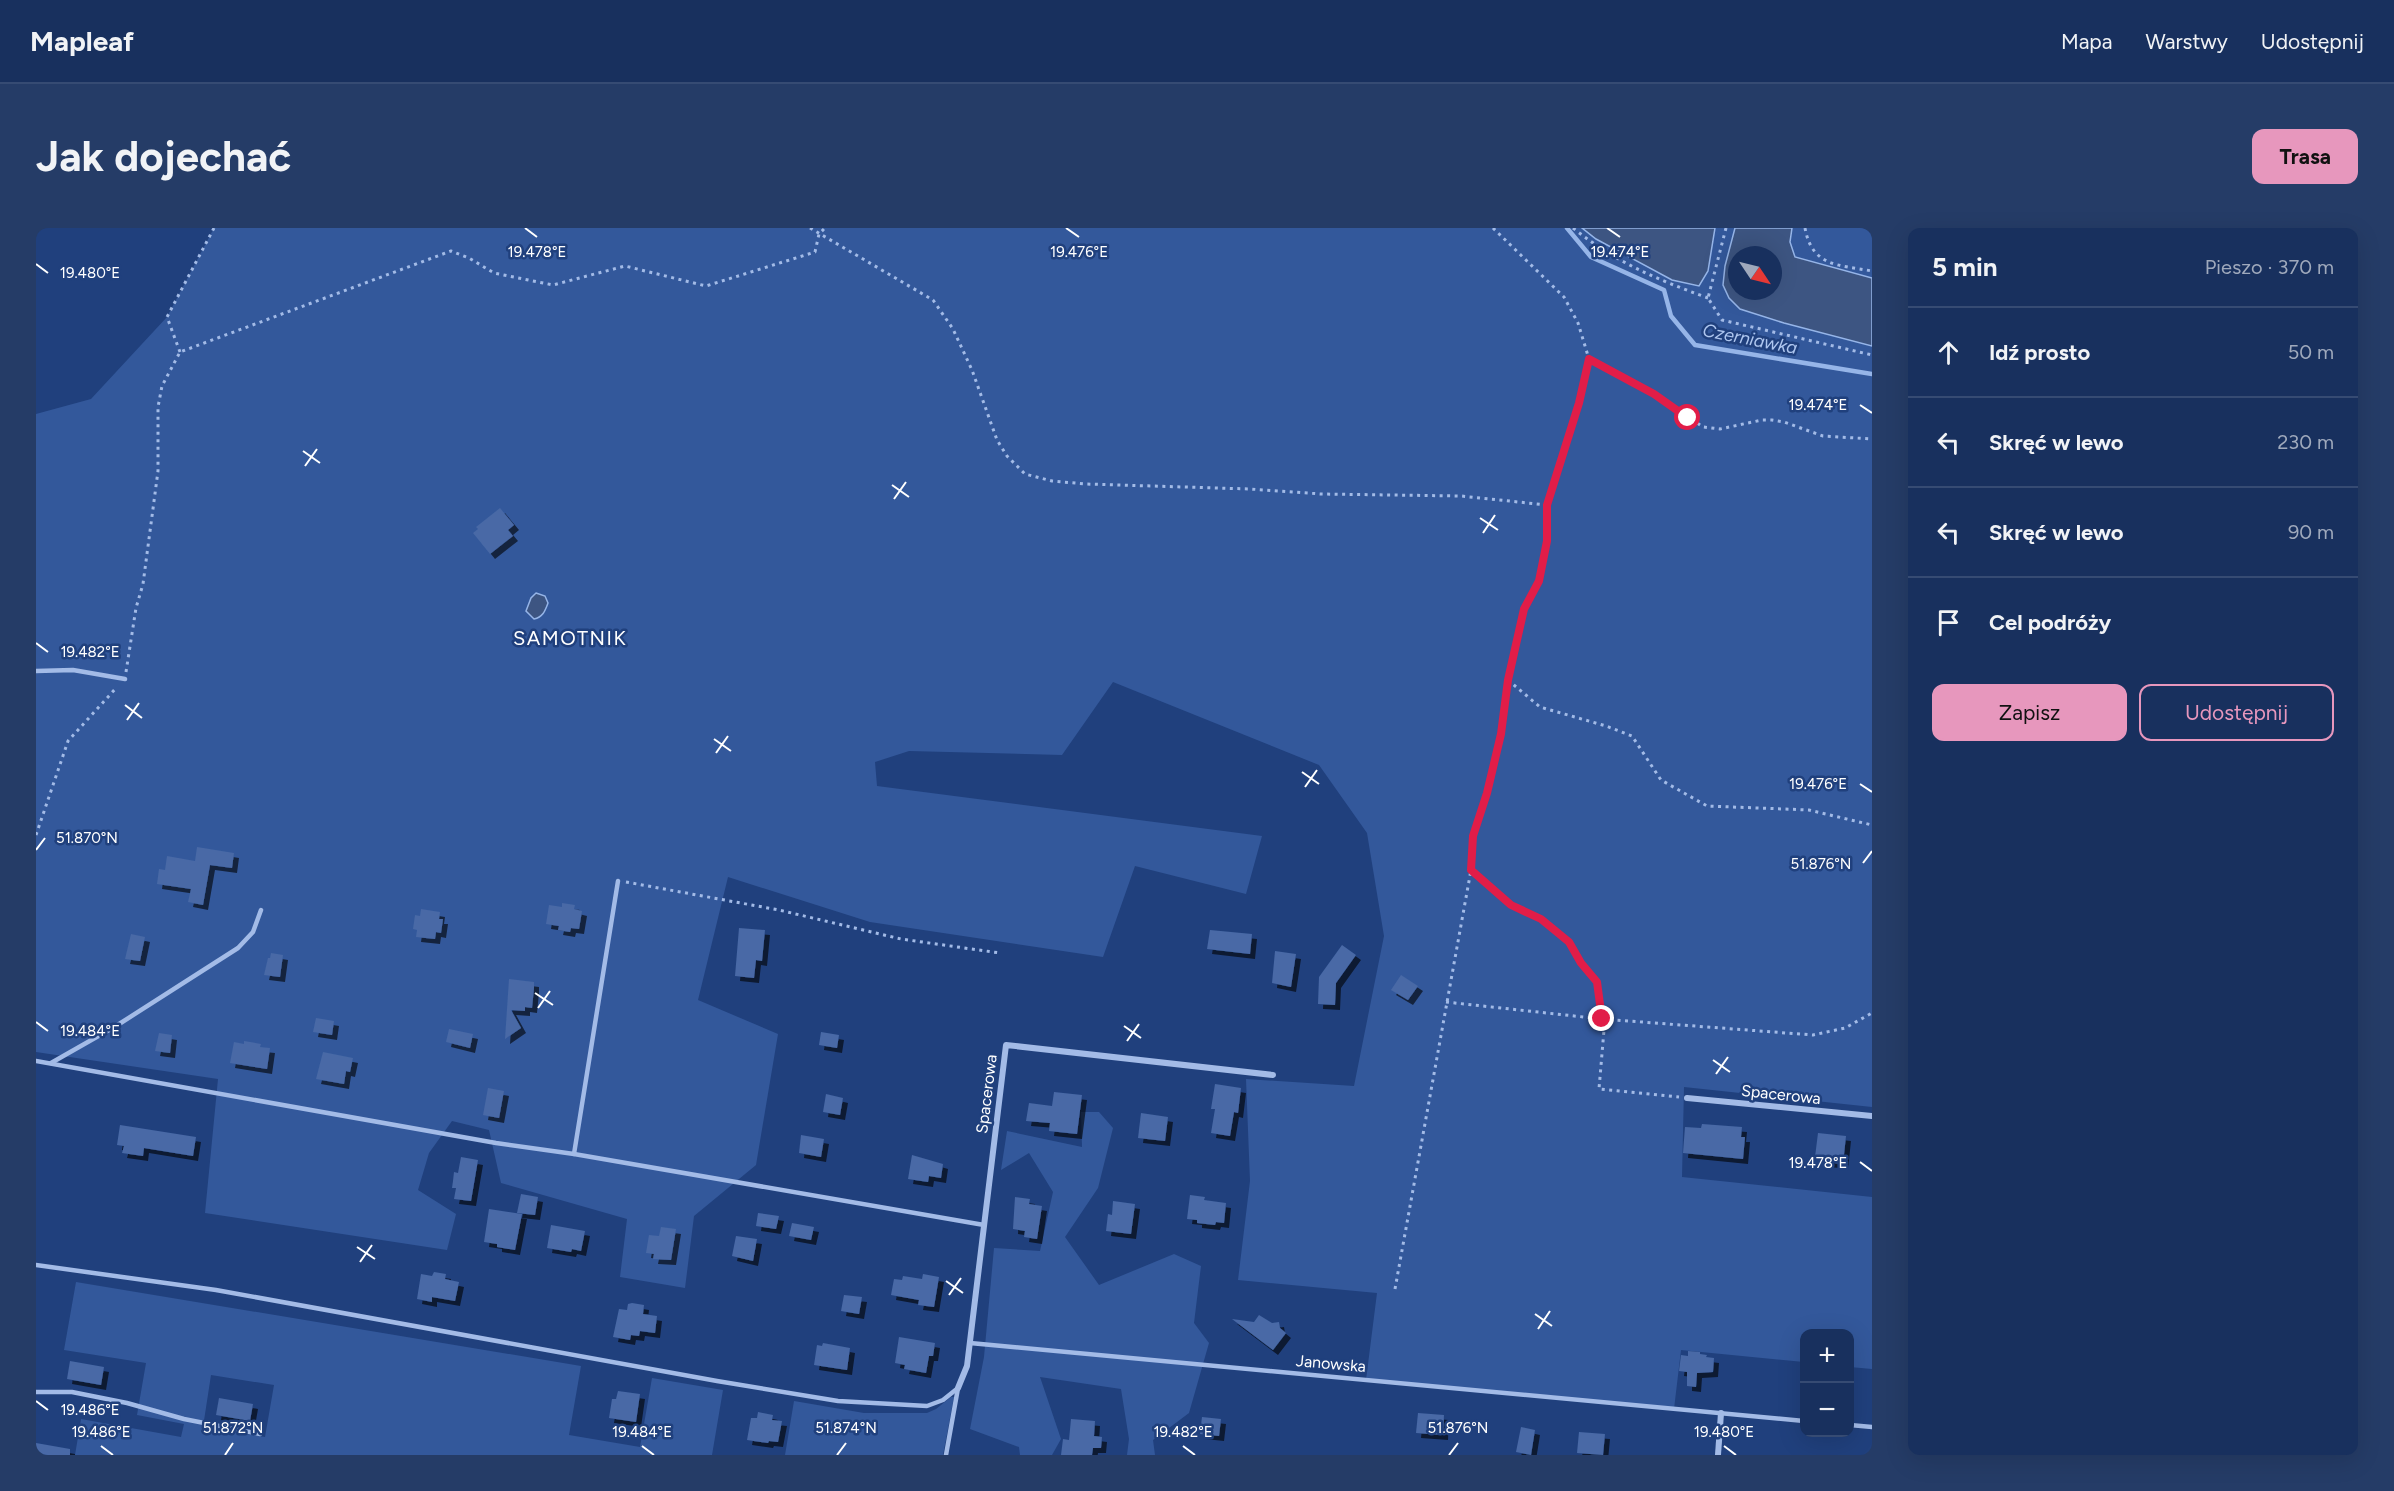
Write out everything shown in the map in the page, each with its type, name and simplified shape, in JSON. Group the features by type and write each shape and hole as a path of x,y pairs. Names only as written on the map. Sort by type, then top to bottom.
{"street":[{"name":"Spacerowa","path":"970,1343 1006,1045 1273,1075"},
{"name":"Spacerowa","path":"1687,1098 1872,1116"},
{"path":"958,1388 967,1365 970,1343"},
{"path":"1718,1455 1721,1413"}],"lane":[{"path":"36,671 73,670 125,679"},
{"path":"574,1154 618,881"},
{"path":"51,1064 238,948 253,932 261,910"},
{"path":"36,1061 496,1143 574,1154 984,1225"},
{"path":"36,1265 216,1290 693,1377 838,1401 927,1406 943,1400 958,1388"},
{"name":"Janowska","path":"970,1343 1800,1421"},
{"path":"946,1455 958,1388"},
{"path":"36,1392 72,1392 127,1403 184,1419 261,1434"},
{"path":"1854,1425 1872,1427"}],"path":[{"path":"180,352 168,316 214,228"},
{"path":"810,228 933,300 953,329 968,360 997,440 1007,456 1026,474 1052,481 1086,484 1250,489 1320,494 1461,496 1547,505"},
{"path":"36,835 68,741 125,679 136,608 143,584 158,471 158,407 162,386 180,352 451,251 495,273 554,285 625,266 706,286 816,252 819,234 825,228"},
{"path":"1395,1289 1471,870 1473,836 1487,793 1501,734 1508,680 1524,609 1539,581 1547,541 1547,505 1579,403 1589,359 1578,323 1564,297 1493,228"},
{"path":"1573,228 1596,246 1650,277 1708,298 1722,320 1872,355"},
{"path":"1708,298 1726,228"},
{"path":"1805,228 1808,244 1820,259 1837,265 1872,271"},
{"path":"1589,359 1654,394 1703,427 1720,429 1772,420 1823,436 1872,439"},
{"path":"1508,680 1540,707 1632,736 1661,780 1707,806 1809,810 1872,825"},
{"path":"1471,870 1511,905 1541,919 1569,942 1581,963 1597,982 1604,1030 1599,1089 1687,1098"},
{"path":"618,881 779,910 901,939 1000,953"},
{"path":"1446,1002 1602,1019 1813,1035 1845,1028 1872,1013"}],"shaded area":[{"path":"214,228 1872,228 1872,1107 1684,1087 1682,1177 1872,1197 1872,1369 1854,1367 1854,1329 1800,1329 1800,1362 1681,1350 1674,1409 1366,1380 1377,1293 1238,1280 1250,1181 1246,1079 1354,1086 1384,936 1367,833 1319,765 1113,682 1062,755 909,751 875,762 877,786 1262,836 1246,894 1135,866 1103,957 870,922 728,877 698,1000 778,1034 756,1165 694,1216 685,1288 620,1277 627,1219 501,1183 489,1130 452,1121 429,1153 418,1190 456,1214 447,1250 205,1213 218,1079 36,1052 36,414 91,399 167,317"},
{"path":"1582,228 1715,228 1708,271 1699,286 1672,280 1596,239"},
{"path":"1735,228 1792,228 1790,242 1795,257 1872,278 1872,346 1784,323 1740,309 1731,300 1782,300 1782,246 1730,246"},
{"path":"1728,255 1728,296 1723,285 1725,266"},
{"path":"536,593 545,596 548,603 542,615 534,619 526,611 531,598"},
{"path":"1081,1112 1099,1112 1113,1128 1098,1188 1065,1237 1099,1285 1174,1254 1201,1266 1194,1323 1209,1343 1189,1413 1153,1440 1155,1455 1127,1455 1129,1439 1121,1389 1040,1377 1061,1439 1052,1455 1020,1455 1019,1447 970,1429 984,1357 994,1248 1040,1251 1053,1192 1029,1153 1001,1170 1007,1131 1082,1147"},
{"path":"76,1282 581,1366 569,1435 640,1447 652,1378 723,1390 712,1455 75,1455 81,1419 181,1437 184,1424 137,1415 146,1363 64,1350","holes":["211,1375 274,1385 265,1437 203,1427"]},
{"path":"954,1397 943,1455 785,1455 794,1401 864,1413 927,1413"}],"building":[{"path":"500,508 514,525 508,530 513,536 490,554 473,533 478,529 476,527"},
{"path":"197,847 234,853 232,868 210,865 203,905 188,902 191,889 157,884 159,869 165,870 167,856 195,861"},
{"path":"562,903 575,905 574,909 582,911 579,929 571,928 570,932 558,930 559,926 546,924 549,905 562,907"},
{"path":"421,909 440,912 439,919 443,919 441,933 436,932 435,939 416,937 417,930 413,929 415,915 420,916"},
{"path":"739,928 765,930 762,961 756,960 754,978 735,976"},
{"path":"1210,930 1252,934 1250,954 1207,949"},
{"path":"131,934 145,937 140,961 125,959"},
{"path":"1342,945 1356,955 1336,983 1335,1005 1318,1004 1319,977"},
{"path":"1275,951 1296,954 1291,987 1272,983"},
{"path":"271,953 283,955 280,977 264,975"},
{"path":"1401,975 1418,986 1408,1000 1391,990"},
{"path":"509,979 534,982 534,988 532,1008 525,1007 525,1011 511,1010 521,1028 505,1039"},
{"path":"316,1018 334,1021 332,1035 313,1032"},
{"path":"449,1029 473,1034 470,1048 446,1042"},
{"path":"821,1032 839,1035 837,1048 819,1045"},
{"path":"159,1033 172,1035 170,1053 155,1051"},
{"path":"244,1041 270,1048 267,1069 230,1063 234,1042 244,1044"},
{"path":"323,1052 353,1058 350,1072 346,1071 344,1084 316,1079"},
{"path":"1215,1084 1241,1088 1238,1113 1234,1112 1230,1136 1211,1133 1215,1109 1211,1109"},
{"path":"488,1088 504,1091 499,1118 483,1115"},
{"path":"1054,1092 1082,1095 1077,1134 1049,1131 1050,1123 1026,1121 1029,1103 1052,1106"},
{"path":"826,1094 843,1098 840,1115 823,1112"},
{"path":"1141,1113 1168,1117 1165,1141 1138,1138"},
{"path":"1702,1124 1742,1127 1741,1137 1745,1137 1743,1159 1683,1153 1685,1127 1701,1128"},
{"path":"120,1125 196,1137 193,1156 144,1148 143,1156 122,1153 124,1146 117,1145"},
{"path":"1818,1133 1846,1136 1843,1164 1825,1162 1826,1159 1815,1157"},
{"path":"801,1135 824,1139 821,1157 799,1153"},
{"path":"912,1155 943,1164 941,1178 929,1176 928,1182 908,1179"},
{"path":"461,1157 478,1160 471,1201 454,1199 456,1188 452,1188 454,1172 458,1173"},
{"path":"521,1194 538,1197 535,1215 517,1213"},
{"path":"1190,1195 1205,1197 1204,1200 1226,1203 1224,1223 1216,1222 1215,1225 1197,1223 1197,1220 1187,1219"},
{"path":"1015,1197 1030,1199 1029,1204 1042,1206 1037,1239 1024,1237 1025,1231 1013,1229"},
{"path":"1113,1201 1135,1204 1131,1234 1106,1231 1108,1214 1112,1215"},
{"path":"489,1209 522,1214 515,1250 484,1242"},
{"path":"758,1213 779,1216 776,1229 756,1226"},
{"path":"792,1223 814,1227 811,1240 789,1236"},
{"path":"551,1225 585,1231 581,1251 572,1249 571,1252 547,1248"},
{"path":"661,1227 676,1229 671,1260 653,1259 654,1254 646,1253 649,1235 659,1236"},
{"path":"736,1236 757,1239 753,1261 732,1256"},
{"path":"434,1272 446,1274 445,1279 459,1282 455,1301 432,1297 432,1302 417,1299 421,1274 432,1276"},
{"path":"923,1274 939,1277 934,1307 918,1305 919,1300 891,1295 894,1279 902,1280 903,1276 922,1279"},
{"path":"844,1295 862,1297 859,1314 841,1311"},
{"path":"628,1304 644,1305 643,1314 657,1316 655,1333 640,1331 639,1336 631,1335 630,1340 613,1337 619,1309 627,1310"},
{"path":"1259,1315 1272,1323 1279,1322 1280,1328 1286,1333 1273,1350 1232,1319 1254,1322"},
{"path":"899,1337 935,1343 933,1356 929,1356 926,1373 904,1369 905,1365 895,1363"},
{"path":"823,1343 850,1348 847,1370 814,1365 817,1345 822,1346"},
{"path":"1688,1351 1700,1352 1700,1354 1707,1355 1706,1357 1714,1358 1713,1372 1697,1373 1696,1387 1687,1386 1687,1372 1679,1371 1681,1355 1688,1356"},
{"path":"70,1361 104,1367 101,1385 67,1379"},
{"path":"618,1391 640,1394 636,1422 609,1418 612,1399 616,1399"},
{"path":"219,1398 253,1404 250,1421 216,1415"},
{"path":"758,1412 773,1415 772,1420 782,1421 778,1442 747,1440 751,1418 757,1418"},
{"path":"1418,1413 1444,1415 1443,1435 1416,1433"},
{"path":"1202,1417 1221,1419 1219,1436 1200,1434"},
{"path":"1071,1419 1095,1421 1094,1436 1102,1437 1101,1448 1093,1448 1092,1455 1061,1455 1063,1439 1069,1440"},
{"path":"1521,1427 1535,1430 1531,1455 1516,1452"},
{"path":"1579,1432 1605,1434 1603,1455 1577,1453"},
{"path":"36,1443 70,1449 70,1455 36,1455"}],"waterway":[{"name":"Czerniawka","path":"1567,228 1591,257 1664,290 1671,316 1695,345 1872,374"}],"district":[{"name":"SAMOTNIK","path":"570,638"}],"route":[{"path":"1602,1019 1597,982 1581,963 1569,942 1541,919 1511,905 1471,870 1473,836 1487,793 1501,734 1508,680 1524,609 1539,581 1547,541 1547,505 1579,403 1589,359 1654,394 1688,418"}]}
